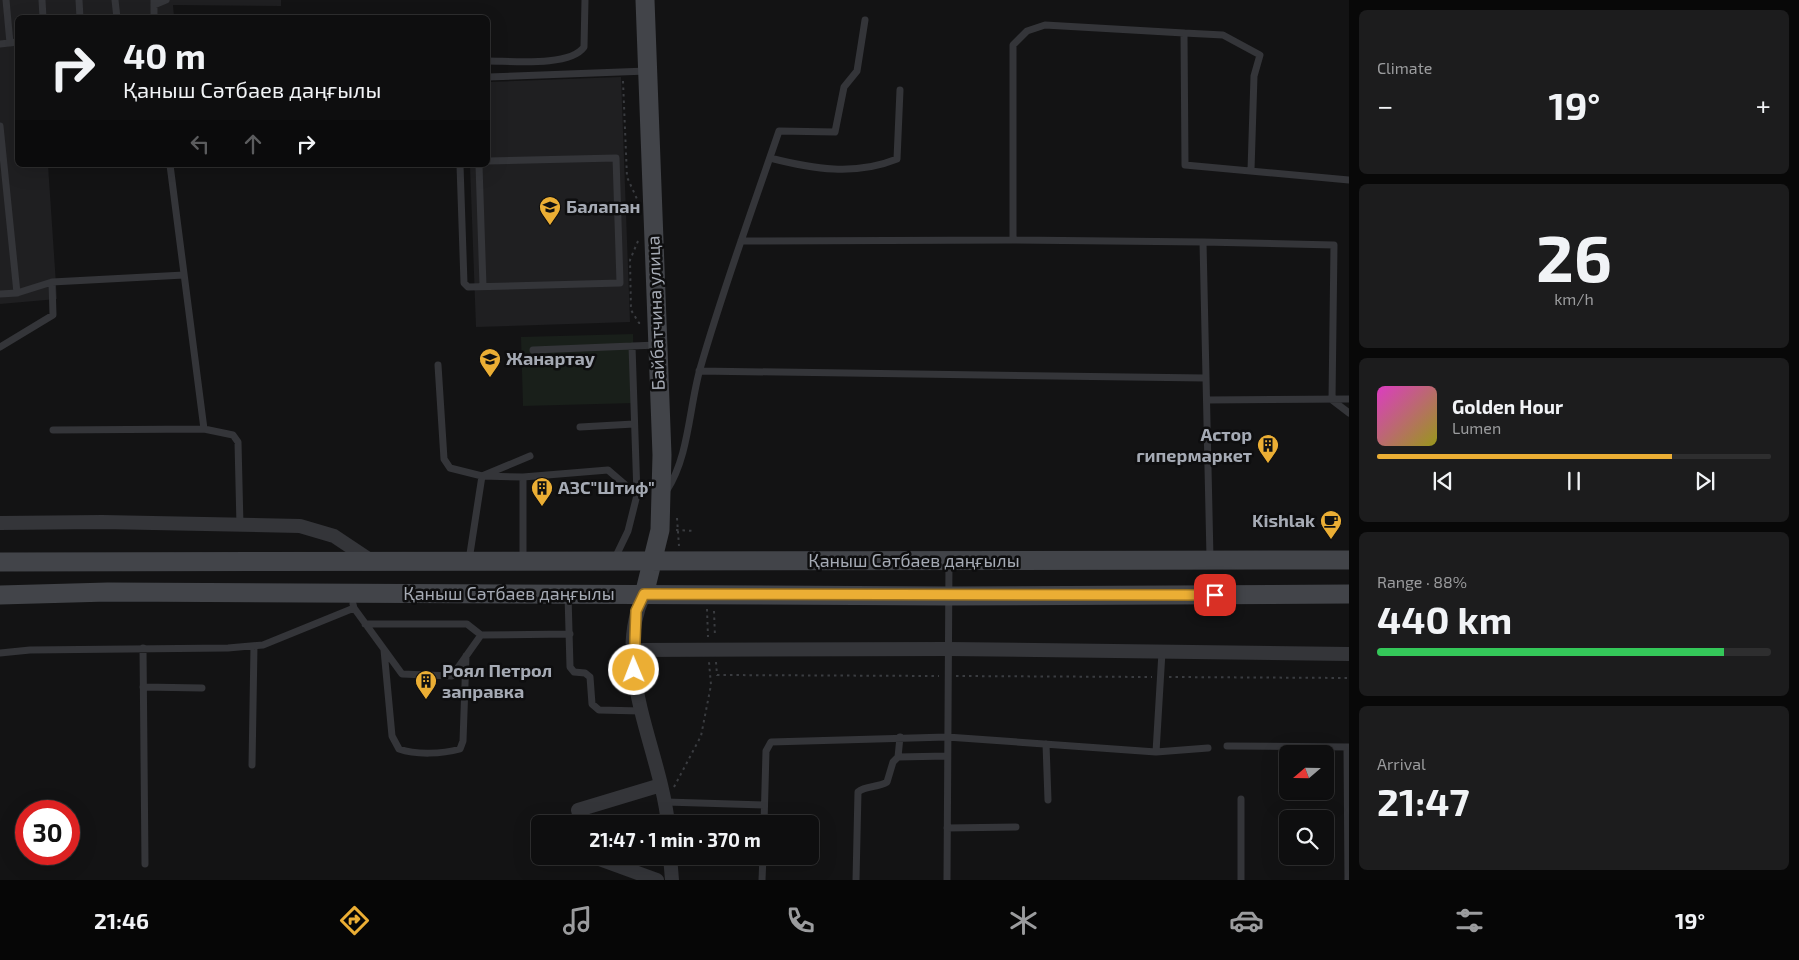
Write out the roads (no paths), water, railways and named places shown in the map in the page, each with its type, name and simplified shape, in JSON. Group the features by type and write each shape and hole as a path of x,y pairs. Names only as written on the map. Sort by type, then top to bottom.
{"main road":[{"name":"Байбатчина улица","path":"644,594 654,561 660,530 662,455 645,0"},
{"name":"Қаныш Сәтбаев даңғылы","path":"0,562 1349,560"},
{"name":"Қаныш Сәтбаев даңғылы","path":"0,595 108,592 353,601 568,594 644,594 710,603 948,596 1349,594"}],"street":[{"path":"0,523 102,522 300,526 334,536 374,562"},
{"path":"644,594 636,611 634,650 637,697 666,802 667,815"},
{"path":"634,650 948,650 1349,654"},
{"path":"579,815 578,810 661,785"},
{"path":"616,865 657,880"},
{"path":"671,865 672,880"}],"lane":[{"path":"0,44 14,42 6,0"},
{"path":"42,0 44,15"},
{"path":"78,0 80,15"},
{"path":"116,0 117,15"},
{"path":"154,15 154,2 166,0"},
{"path":"490,61 558,60 570,58 580,53 584,47 585,0"},
{"path":"661,498 677,472 699,371 779,131 835,132 844,87 858,71 865,20"},
{"path":"1013,240 1013,45 1027,31 1045,25 1223,35 1260,55 1254,76 1252,170"},
{"path":"1184,33 1185,165 1349,180"},
{"path":"490,77 648,71"},
{"path":"770,158 804,167 839,170 876,167 897,159 900,90"},
{"path":"0,126 17,293"},
{"path":"460,167 464,283 468,287 620,283 616,158 490,162"},
{"path":"170,167 204,429"},
{"path":"479,167 482,286"},
{"path":"741,241 1013,240 1334,245 1332,400"},
{"path":"1203,242 1210,559"},
{"path":"0,294 17,293 52,282 184,275"},
{"path":"0,347 52,315 52,282"},
{"path":"533,350 658,345"},
{"path":"614,561 628,530 637,495 632,346"},
{"path":"438,365 444,459 450,468 458,472 482,476 523,477 608,470 637,495"},
{"path":"699,371 1205,378"},
{"path":"1207,400 1349,399"},
{"path":"1332,400 1349,413"},
{"path":"580,427 634,424"},
{"path":"53,430 204,429 233,435 238,442 240,526"},
{"path":"482,476 530,456"},
{"path":"469,561 482,476"},
{"path":"523,477 523,561"},
{"path":"947,880 948,561"},
{"path":"568,594 570,667 574,672 585,673 590,677 592,704 599,710 641,711"},
{"path":"0,652 228,648 263,645 353,601 366,624 402,674 452,676 480,635"},
{"path":"366,624 467,624 480,635 570,634"},
{"path":"252,765 254,646"},
{"path":"143,648 145,864"},
{"path":"384,649 392,736 398,749 407,752 450,752 460,749 463,741 466,655"},
{"path":"1156,752 1162,652"},
{"path":"143,687 202,688"},
{"path":"856,880 858,792 863,788 880,787 887,782 893,762 898,757 900,737"},
{"path":"764,815 766,751 771,742 947,737 1156,752 1208,748"},
{"path":"1046,744 1048,800"},
{"path":"1227,746 1348,747 1348,880"},
{"path":"898,757 947,756"},
{"path":"1241,800 1241,880"},
{"path":"666,802 764,804"},
{"path":"947,828 1016,827"},
{"path":"762,880 763,865"}],"place":[{"name":"Балапан","path":"550,226"},
{"name":"Жанартау","path":"490,378"},
{"name":"Астор гипермаркет","path":"1268,464"},
{"name":"АЗС\"Штиф\"","path":"542,507"},
{"name":"Kishlak","path":"1331,540"},
{"name":"Роял Петрол заправка","path":"426,700"}]}
